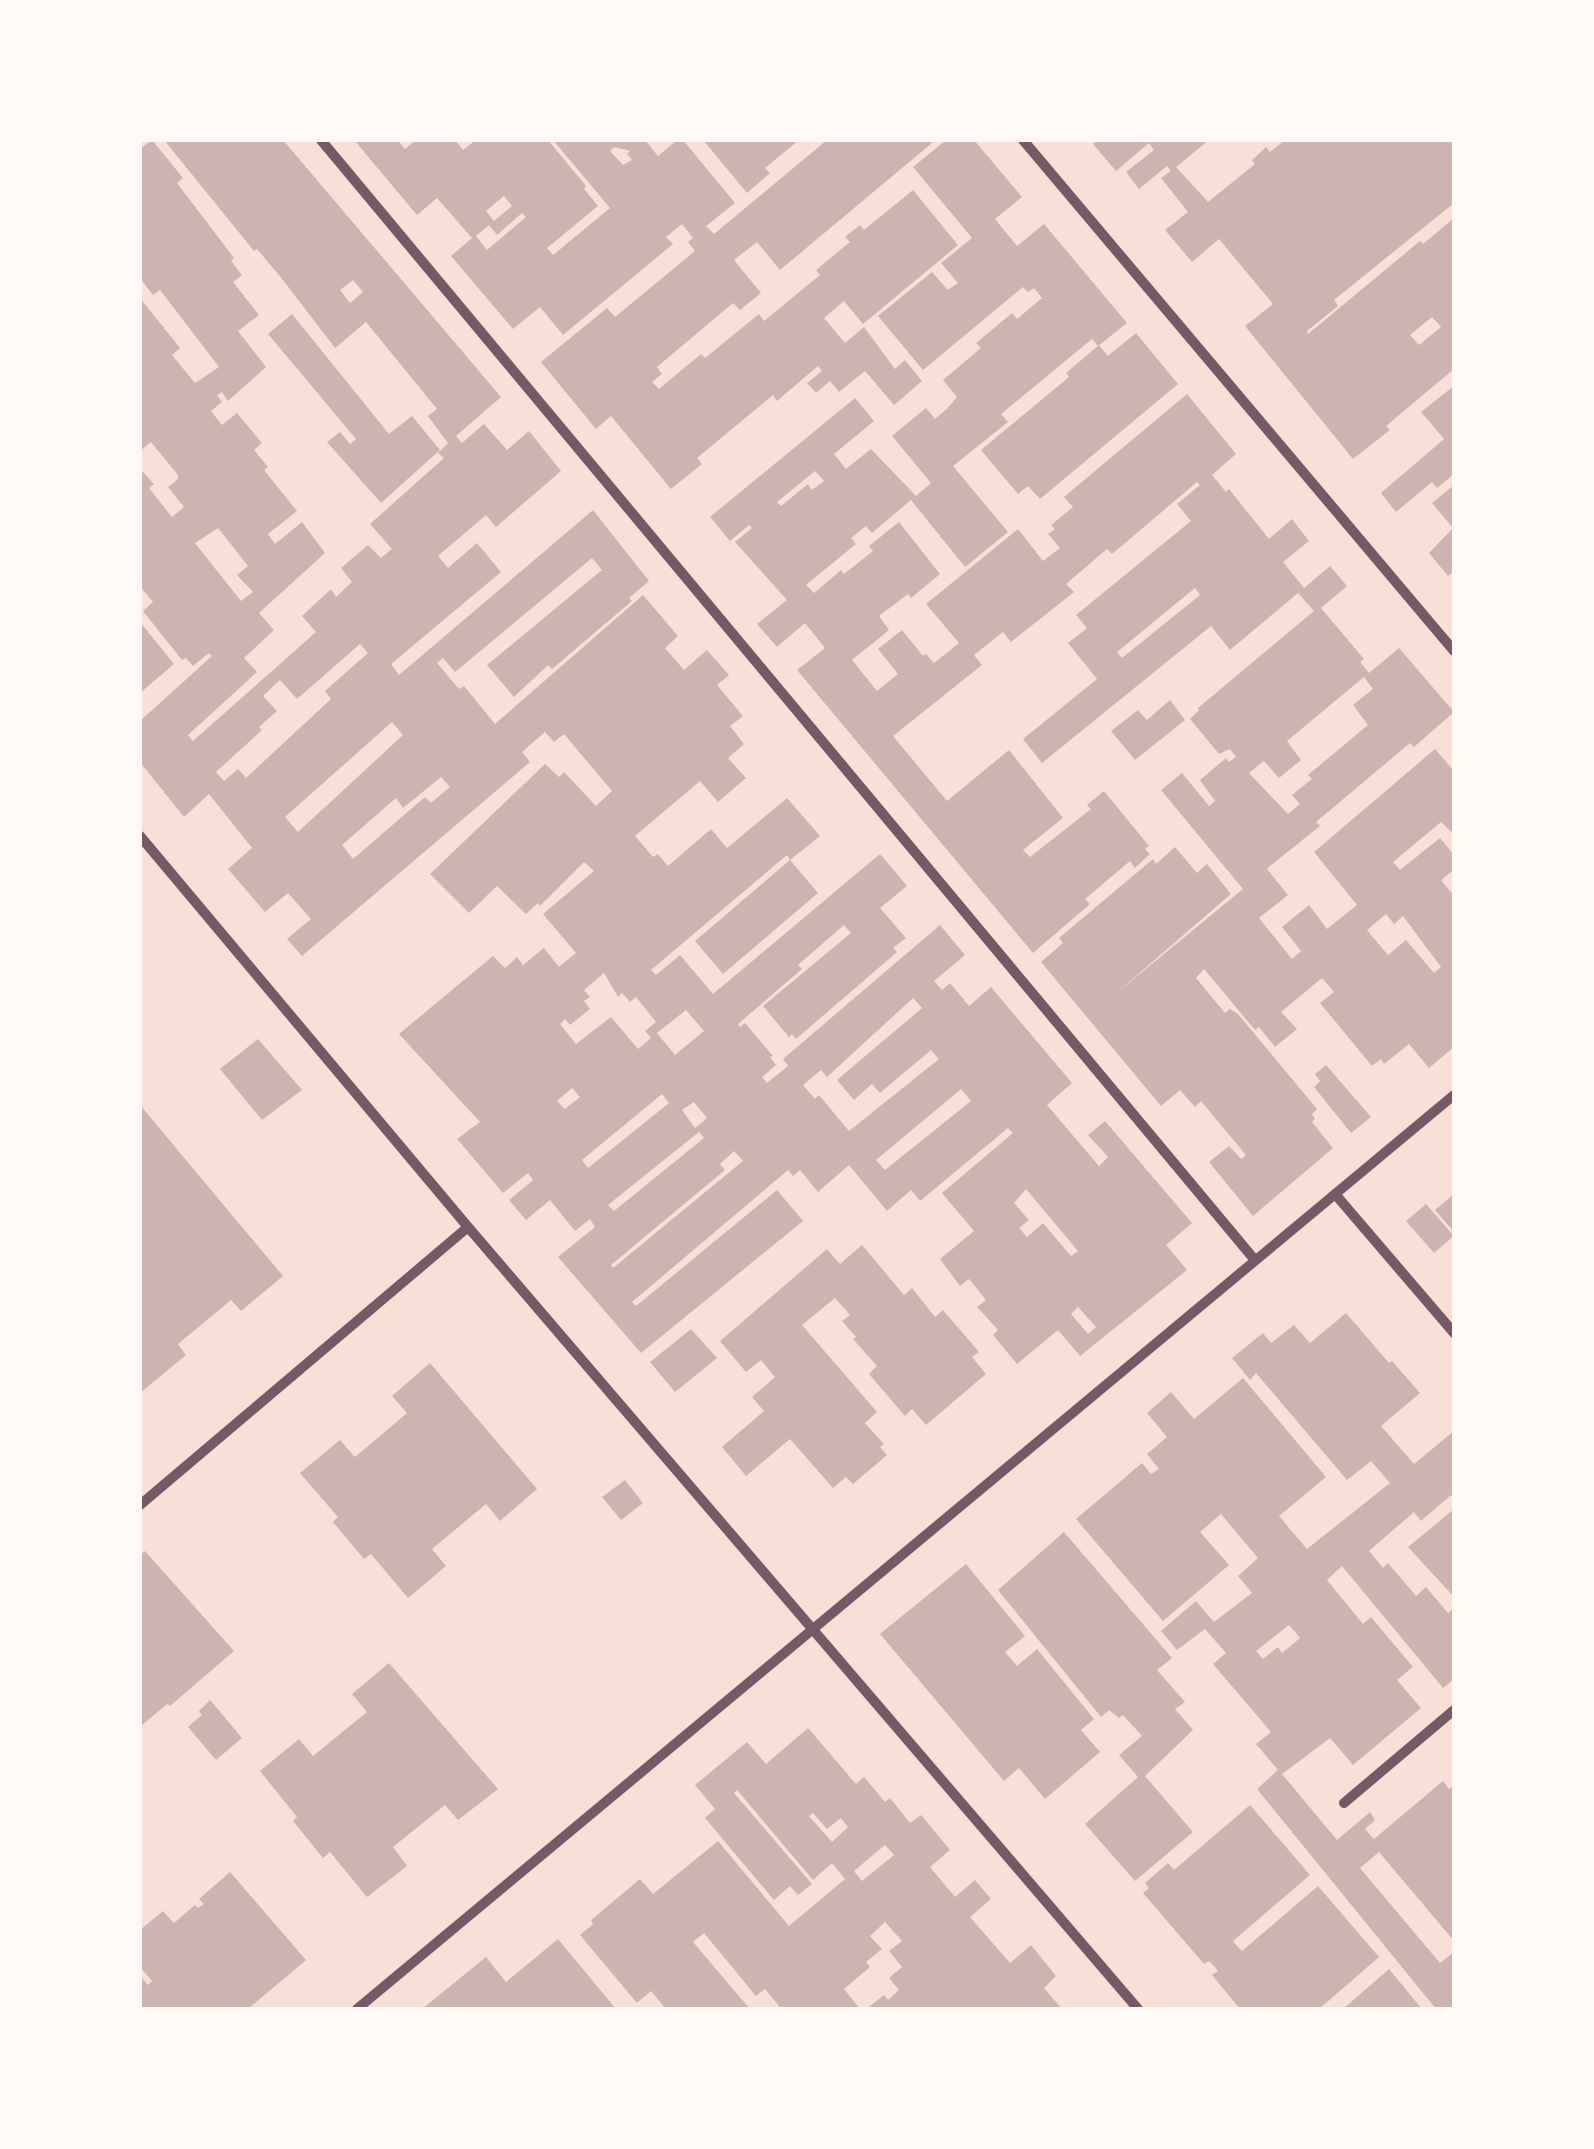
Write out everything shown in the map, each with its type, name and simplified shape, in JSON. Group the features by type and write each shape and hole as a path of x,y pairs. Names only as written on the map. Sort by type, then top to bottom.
{"street":[{"path":"321,140 1254,1260"},
{"path":"1024,140 1454,651"},
{"path":"140,836 468,1227 1138,2009"},
{"path":"357,2009 1454,1094"},
{"path":"1335,1194 1454,1333"},
{"path":"140,1506 468,1227"},
{"path":"1344,1803 1454,1710"}],"building":[{"path":"152,140 183,178 177,183 234,258 231,261 242,275 233,282 259,315 238,331 266,367 228,401 222,392 217,395 222,402 211,411 222,425 237,413 262,443 254,450 268,467 264,470 297,511 268,534 275,544 302,522 325,553 259,613 274,630 244,658 257,672 188,735 193,741 316,632 302,616 331,589 336,597 352,582 341,568 368,545 381,558 392,549 370,524 444,458 438,453 448,443 428,416 437,409 366,322 335,348 283,280 257,249 254,251 164,140 283,140 501,397 456,436 462,443 484,424 507,450 529,431 561,471 496,527 486,515 438,556 448,568 477,543 501,572 391,664 399,675 593,510 649,581 629,598 632,601 552,669 548,665 514,697 487,665 602,570 592,558 455,672 443,658 437,663 459,689 464,686 495,724 643,595 678,636 665,648 684,670 707,650 729,675 717,685 743,716 730,726 744,744 728,758 746,778 718,802 700,781 635,836 653,857 658,854 668,866 711,829 727,848 787,798 820,836 790,860 787,855 651,970 656,975 680,955 713,994 880,854 907,886 880,908 906,938 893,948 897,952 796,1039 792,1034 789,1037 763,1006 851,933 844,925 798,965 802,969 738,1024 740,1027 745,1023 773,1056 770,1057 776,1065 762,1077 767,1083 788,1066 783,1059 940,925 965,955 934,981 942,990 950,983 969,1006 991,987 1072,1083 1047,1105 1099,1166 1108,1157 1088,1135 1105,1121 1192,1223 1166,1245 1187,1270 1080,1356 1058,1330 1017,1364 993,1335 998,1330 977,1307 986,1300 969,1279 960,1286 940,1259 974,1231 942,1193 1013,1133 1008,1128 920,1201 911,1190 887,1211 849,1165 818,1192 800,1170 793,1176 788,1170 632,1302 636,1306 777,1190 803,1221 641,1353 558,1257 595,1227 590,1219 575,1231 550,1200 526,1220 509,1200 533,1180 528,1173 503,1193 457,1139 480,1122 399,1034 493,956 505,968 517,957 523,965 544,948 559,967 576,953 543,914 594,871 584,862 540,906 538,903 526,914 497,886 469,913 430,874 545,764 559,777 564,772 596,806 612,791 564,734 554,742 545,732 522,752 530,762 302,956 287,939 311,919 288,893 265,912 228,869 252,848 209,794 184,817 140,762 140,721 212,656 209,653 193,666 186,658 182,660 143,611 153,602 140,586 140,474 143,472 154,484 149,488 172,517 184,507 168,487 178,475 151,442 140,451 140,298 180,348 172,355 195,383 219,367 160,290 153,295 140,278 140,149","holes":["353,280 363,292 350,303 340,290","218,528 248,566 237,575 253,592 241,601 195,543","360,644 368,653 325,691 331,699 246,778 238,769 224,781 216,772 277,711 263,696 280,680 297,699","392,722 403,735 298,832 285,817","441,777 450,787 431,803 425,797 353,859 342,845 396,798 403,808","604,973 618,997 622,993 630,1002 636,997 656,1022 645,1031 651,1038 638,1049 611,1017 576,1044 560,1024 565,1019 570,1025 590,1009 584,1001 590,997 584,990","913,998 922,1008 837,1080 854,1100 872,1084 880,1093 931,1050 939,1059 849,1131 819,1095 815,1099 803,1085 821,1070 827,1077","686,1010 704,1031 675,1055 657,1033","572,1088 580,1097 565,1109 557,1101","961,1089 971,1101 885,1170 876,1160","662,1094 669,1103 588,1168 582,1160","694,1102 707,1118 695,1128 682,1110","699,1132 704,1138 614,1211 608,1205","734,1151 743,1161 613,1268 611,1265 725,1170 720,1164","1026,1189 1078,1251 1071,1256 1043,1223 1027,1237 1019,1228 1029,1220 1014,1203","1078,1307 1096,1327 1088,1334 1071,1314"]},
{"path":"354,140 397,140 405,149 416,140 455,140 463,150 476,140 548,140 598,206 547,248 553,255 610,208 553,140 645,140 658,156 677,140 683,140 735,203 706,226 714,234 827,140 932,143 780,270 757,242 734,260 761,293 740,310 733,303 657,367 662,374 652,382 659,389 759,314 764,321 820,275 816,270 850,242 845,237 860,225 864,230 913,190 958,245 863,324 844,301 824,318 845,343 864,327 895,369 905,360 922,381 894,405 865,371 839,392 830,381 816,393 807,383 822,371 818,366 777,401 773,395 697,458 702,464 671,489 611,416 596,429 541,362 607,308 615,317 695,251 688,242 693,238 682,224 666,237 673,244 563,335 540,307 513,329 451,256 472,238 437,198 417,215","holes":["614,147 630,151 627,154 632,160 623,165 610,151","504,196 512,206 494,221 486,211","522,213 526,217 487,250 476,236 489,225 497,235"]},
{"path":"703,140 799,140 765,168 770,173 747,193"},
{"path":"946,140 974,140 1022,197 995,219 1017,246 1044,224 1127,323 1098,346 1092,339 1001,414 1008,422 953,466 1008,532 965,567 911,500 872,533 866,526 851,538 856,544 806,585 814,593 841,570 844,574 873,551 869,546 899,522 940,574 911,598 908,594 879,616 889,630 852,660 877,691 898,674 878,649 902,630 923,656 926,654 934,663 959,643 926,604 1018,529 1043,561 1060,548 1048,534 1055,529 1051,525 1073,507 1064,497 1187,394 1236,454 1212,475 1226,492 1229,489 1269,539 1292,519 1309,541 1283,562 1304,588 1330,566 1347,586 1321,608 1364,659 1360,662 1369,673 1399,648 1454,712 1414,747 1410,743 1267,869 1288,895 1259,918 1292,959 1301,951 1282,927 1309,905 1327,929 1357,905 1314,852 1435,749 1454,771 1454,834 1441,822 1393,862 1400,870 1440,838 1454,855 1454,870 1441,880 1454,896 1454,1047 1429,1068 1409,1044 1384,1064 1381,1059 1372,1066 1320,1003 1334,992 1322,978 1281,1012 1297,1029 1275,1047 1259,1027 1255,1030 1204,969 1196,978 1225,1013 1230,1009 1238,1014 1317,1109 1312,1122 1333,1148 1253,1216 1209,1162 1229,1146 1241,1159 1246,1155 1201,1101 1195,1107 1180,1090 1161,1106 1041,962 1063,943 1059,938 1153,859 1156,864 1175,847 1197,873 1207,864 1231,894 1114,995 1243,889 1161,790 1182,773 1209,806 1215,801 1200,780 1226,758 1229,762 1236,757 1230,749 1219,754 1190,719 1198,708 1314,611 1298,593 1230,650 1211,626 1042,763 1023,739 1097,679 1068,643 1087,628 1076,615 1191,521 1177,504 1200,485 1197,482 1112,554 1107,549 1066,584 1074,592 1011,642 1003,632 974,655 982,665 893,736 947,801 1009,750 1063,818 1023,850 1030,857 1091,809 1087,805 1104,791 1149,846 1145,849 1150,854 1135,868 1130,861 1085,899 1090,904 1033,953 797,670 825,648 805,623 777,647 757,624 787,600 735,542 752,528 749,525 730,541 710,517 855,398 874,421 834,454 846,469 871,449 916,496 931,483 892,436 926,408 935,419 948,408 957,397 943,380 981,348 976,343 1012,313 1017,319 1042,298 1034,288 1028,292 1023,287 923,370 878,316 932,272 948,290 958,283 941,263 972,238 913,167","holes":["815,471 824,481 812,490 808,484 781,506 777,502","1195,588 1200,595 1122,658 1117,652","1364,677 1373,689 1353,705 1368,725 1308,775 1312,779 1292,795 1300,804 1288,814 1249,773 1264,761 1279,778 1301,760 1287,741","1386,914 1394,924 1403,916 1441,967 1434,973 1406,940 1388,955 1367,930"]},
{"path":"1097,140 1209,140 1176,167 1208,202 1255,164 1252,160 1266,147 1270,152 1285,140 1454,140 1454,203 1334,300 1338,306 1307,331 1308,334 1420,241 1423,244 1454,218 1454,369 1353,459 1245,326 1273,304 1219,239 1192,262 1165,230 1188,212 1161,178 1171,171 1167,166 1139,189 1126,172 1154,150 1149,143 1116,171 1093,144","holes":["1432,317 1441,327 1419,345 1410,335"]},
{"path":"292,314 389,434 412,416 440,450 381,503 327,442 340,432 350,444 356,439 268,334"},
{"path":"1136,333 1178,384 1040,499 1028,486 1018,494 981,450 1069,377 1066,373 1099,345 1108,356"},
{"path":"1454,386 1454,474 1437,488 1432,482 1396,512 1381,493 1444,439 1421,412"},
{"path":"1454,485 1454,571 1448,576 1429,553 1453,528 1432,503"},
{"path":"140,622 174,664 140,693"},
{"path":"1170,700 1185,720 1135,760 1111,731 1138,710 1147,720"},
{"path":"790,860 818,893 723,974 695,941"},
{"path":"258,1039 302,1090 262,1120 220,1069"},
{"path":"1326,1065 1371,1117 1351,1133 1314,1087 1320,1081 1315,1074"},
{"path":"140,1105 283,1276 241,1311 231,1300 178,1344 186,1355 140,1393"},
{"path":"1454,1194 1454,1232 1435,1210"},
{"path":"1426,1204 1454,1236 1434,1253 1406,1221"},
{"path":"862,1245 904,1295 912,1288 935,1317 943,1310 979,1352 972,1357 986,1374 926,1425 912,1409 905,1416 869,1374 877,1366 853,1339 856,1337 842,1321 850,1315 835,1298 802,1325 877,1412 865,1423 884,1444 880,1447 887,1455 853,1484 846,1477 833,1488 790,1439 746,1476 722,1447 764,1411 752,1397 775,1377 761,1360 746,1372 720,1341 827,1249 840,1264"},
{"path":"1346,1313 1420,1393 1381,1426 1414,1464 1454,1431 1454,1499 1451,1495 1421,1521 1414,1512 1369,1551 1383,1568 1388,1563 1416,1596 1426,1587 1448,1613 1454,1608 1454,1679 1443,1688 1342,1566 1327,1580 1363,1624 1371,1617 1413,1667 1397,1680 1421,1708 1353,1765 1330,1738 1282,1774 1337,1840 1370,1812 1375,1820 1365,1829 1374,1839 1443,1781 1449,1789 1454,1786 1454,1941 1379,1852 1360,1868 1440,1963 1454,1952 1454,2009 1436,2009 1257,1789 1278,1770 1256,1744 1271,1732 1213,1664 1226,1653 1205,1629 1177,1650 1161,1631 1196,1601 1214,1622 1252,1593 1238,1576 1258,1558 1221,1514 1200,1532 1229,1565 1163,1621 1076,1519 1142,1463 1151,1474 1159,1469 1147,1454 1167,1437 1147,1413 1171,1392 1194,1419 1243,1378 1326,1477 1279,1516 1307,1549 1390,1483 1371,1461 1347,1480 1256,1373 1250,1380 1232,1358 1263,1333 1271,1343 1294,1325 1310,1343","holes":["1289,1625 1300,1638 1282,1653 1278,1647 1263,1659 1256,1651"]},
{"path":"691,1329 717,1358 675,1392 650,1362"},
{"path":"430,1363 537,1489 500,1521 486,1504 432,1549 446,1566 408,1598 371,1554 364,1559 333,1522 338,1517 300,1473 340,1440 355,1457 407,1413 392,1396"},
{"path":"625,1480 643,1503 621,1520 602,1497"},
{"path":"1454,1509 1454,1597 1408,1547"},
{"path":"1064,1532 1172,1658 1157,1670 1185,1702 1175,1709 1193,1730 1145,1776 1193,1832 1135,1881 1085,1824 1138,1777 1119,1755 1142,1736 1123,1715 1119,1718 1109,1710 1101,1717 998,1590"},
{"path":"145,1551 234,1651 142,1725 140,1555"},
{"path":"966,1564 1025,1636 1005,1652 1017,1666 1037,1649 1094,1719 1081,1730 1100,1752 1045,1799 1019,1768 1004,1781 880,1634"},
{"path":"389,1663 498,1789 458,1820 445,1805 393,1847 407,1866 367,1897 330,1852 323,1858 260,1771 299,1739 313,1756 367,1712 352,1694"},
{"path":"210,1700 242,1738 216,1760 188,1727 202,1715 199,1711"},
{"path":"808,1728 856,1784 864,1777 885,1802 890,1798 910,1823 921,1815 950,1850 930,1867 955,1897 975,1880 991,1899 970,1917 1010,1963 1031,1945 1056,1976 1044,1988 1062,2009 866,2009 884,1995 888,2000 899,1990 889,1978 902,1967 889,1951 902,1941 885,1922 870,1936 882,1949 866,1962 870,1967 844,1989 860,2009 776,2009 779,2006 765,1989 756,1996 704,1933 693,1942 750,2009 666,2009 651,1991 637,2003 580,1935 593,1924 591,1920 640,1879 653,1894 718,1841 789,1926 845,1879 832,1863 813,1880 737,1790 734,1793 812,1884 798,1895 790,1886 774,1900 705,1818 715,1809 695,1785 747,1742 766,1764","holes":["813,1813 827,1829 841,1818 848,1827 832,1842 809,1816","885,1845 894,1855 862,1881 854,1871"]},
{"path":"1250,1805 1310,1875 1233,1941 1237,1946 1242,1951 1318,1886 1379,1957 1319,2009 1240,2009 1212,1975 1218,1971 1214,1966 1209,1961 1204,1964 1143,1893 1149,1888 1145,1883 1168,1863 1174,1870"},
{"path":"230,1872 306,1960 248,2009 140,2009 140,1976 148,1985 152,1981 140,1967 140,1930 163,1911 174,1923 195,1905 198,1908 204,1904 199,1899"},
{"path":"558,1939 616,2009 422,2009 486,1957 506,1982"},
{"path":"1389,1969 1422,2009 1343,2009"}]}
